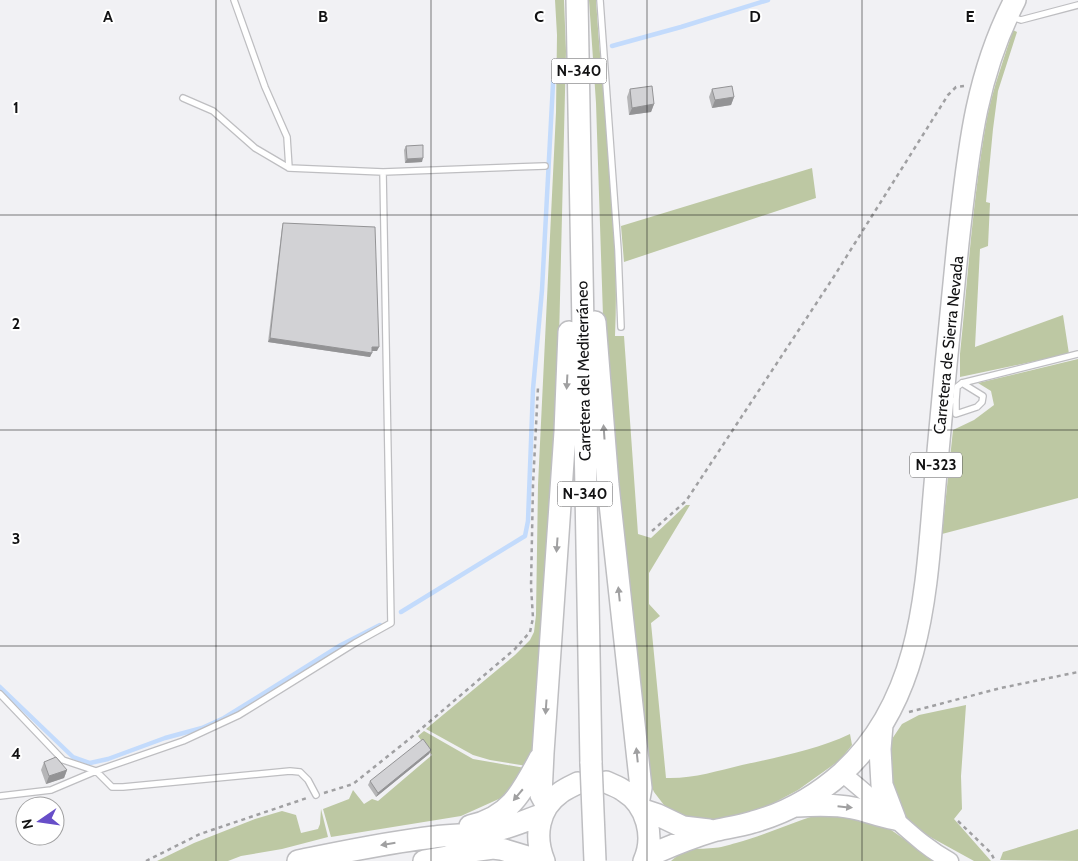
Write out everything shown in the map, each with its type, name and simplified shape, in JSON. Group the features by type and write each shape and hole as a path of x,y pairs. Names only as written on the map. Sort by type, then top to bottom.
{"highway":[{"name":"Carretera del Mediterráneo","path":"578,0 591,763 595,861"},
{"name":"Carretera de Sierra Nevada","path":"645,859 681,842 714,831 755,822 796,806 842,773 864,751 885,721 908,673 920,626 949,401 970,139 986,70 1011,8"},
{"path":"545,810 541,795 543,753 566,412 570,324 569,206 580,142"},
{"path":"581,226 593,295 608,485 641,788 640,807 648,825 649,841 645,859"},
{"path":"885,721 880,749 882,785 895,819"},
{"path":"298,861 436,836 487,822 507,808 522,791 543,753"},
{"name":"Carretera de Sierra Nevada","path":"606,782 625,791 640,807 683,826 714,831"},
{"path":"424,861 493,848 542,861 539,846 539,830 545,810 559,793 578,783"},
{"path":"796,806 820,805 852,808 895,819"},
{"path":"436,836 458,836 488,832 513,826 545,810"},
{"path":"448,857 489,861"}],"street":[{"path":"842,773 915,838 950,861"}],"lane":[{"path":"234,0 265,87 287,137 289,168"},
{"path":"600,0 617,234 621,327"},
{"path":"1011,8 1021,20 1078,4"},
{"path":"183,98 213,111 255,148 289,168 382,172 545,166"},
{"path":"0,796 51,790 96,771 183,742 240,715 355,643 391,623 382,172"},
{"path":"962,383 983,396 982,402 977,407 956,414 949,401 957,387 962,383 1078,354"},
{"path":"0,694 63,760 96,771 112,787 123,788 280,772 300,772 308,780 316,795"}],"path":[{"path":"652,531 686,500 832,278 948,96 956,87 983,83"},
{"path":"146,861 200,834 353,784 515,649 530,632 533,618 531,586 533,485 538,387"},
{"path":"885,721 1000,688 1078,672"},
{"path":"958,820 991,853 995,861"}],"green space":[{"path":"555,0 564,0 566,51 558,380 538,746 527,766 490,760 473,755 426,729 515,655 530,640 534,632 536,615 538,485 556,112 557,35"},
{"path":"589,0 596,0 613,210 616,294 615,336 624,336 638,534 651,538 686,505 690,505 649,573 649,604 660,616 651,623 666,778 704,774 783,756 810,749 850,734 852,745 840,760 798,790 770,805 712,821 691,820 667,809 654,792 648,779 626,578 603,316 596,103"},
{"path":"1013,30 1017,32 998,91 993,129 986,202 990,203 988,246 980,249 975,347 1063,315 1069,354 960,377 960,354 968,266 982,147 992,96"},
{"path":"812,168 816,198 624,262 621,226"},
{"path":"1078,359 1078,498 942,534 953,430 974,420 994,405 991,391 978,383"},
{"path":"966,705 961,776 962,809 954,819 991,861 974,861 923,833 908,821 896,803 886,759 892,739 902,724 919,715"},
{"path":"424,731 473,759 525,768 501,798 461,816 331,837 323,809 349,799 353,790 364,804 372,799 378,801 432,755 418,736"},
{"path":"321,809 328,837 282,849 241,856 228,861 157,861 194,843 255,819 282,811 296,815 301,833 318,829"},
{"path":"827,812 887,827 935,861 671,861 686,851 718,848"},
{"path":"1078,829 1078,861 1000,860 1003,852"}],"building":[{"path":"652,86 654,104 632,108 630,89"},
{"path":"732,86 734,97 715,100 712,89"},
{"path":"423,145 423,158 407,159 406,146"},
{"path":"283,223 375,227 379,347 372,347 372,353 270,338"},
{"path":"423,739 431,750 378,793 370,781"},
{"path":"56,757 67,770 49,776 44,762"}],"waterway":[{"path":"612,46 768,0"},
{"path":"401,612 525,536 528,521 533,389 542,290 554,65 565,61"},
{"path":"0,687 73,757 90,763 108,759 165,738 202,728 224,718 341,645 380,625"}]}
